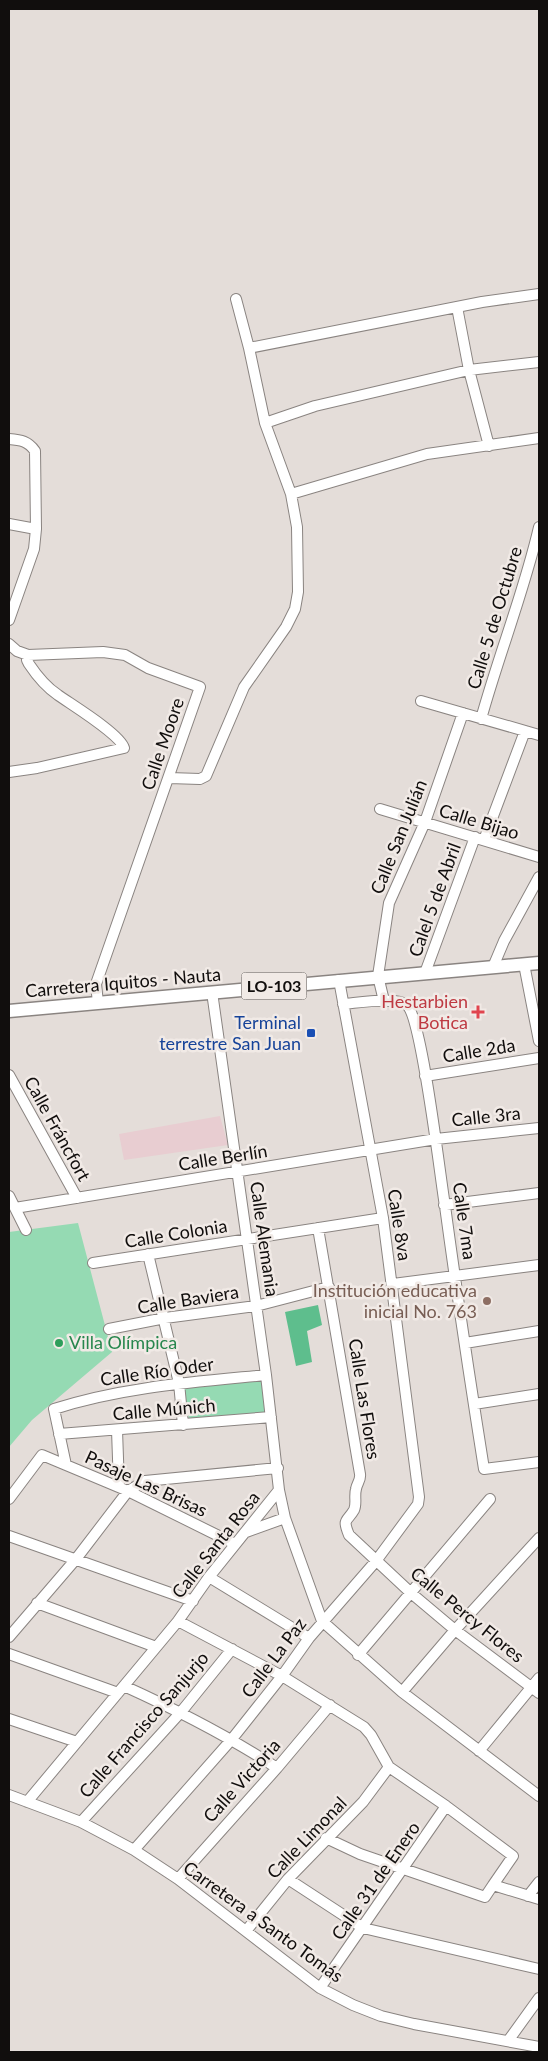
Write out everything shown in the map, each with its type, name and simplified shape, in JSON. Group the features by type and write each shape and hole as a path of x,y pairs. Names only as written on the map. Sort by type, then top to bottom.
{"main road":[{"name":"Carretera Iquitos - Nauta","path":"9,1011 539,962"}],"street":[{"path":"249,348 457,307 539,294"},
{"path":"169,778 200,779 206,776 244,687 277,641 295,609 298,592 297,528 291,494 265,423 236,298"},
{"path":"457,307 469,370 489,446"},
{"path":"265,423 315,406 469,370 539,362"},
{"path":"291,494 427,454 539,438"},
{"path":"9,439 24,440 35,451 36,529 34,549 9,620"},
{"path":"9,524 36,529"},
{"name":"Calle 5 de Octubre","path":"481,719 496,666 533,553 539,527"},
{"path":"9,644 18,651 28,655 27,660 29,664 48,687 118,738 124,748 37,768 9,772"},
{"name":"Calle Moore","path":"28,655 103,652 125,655 148,668 200,687 96,984 98,1003"},
{"path":"420,701 539,735"},
{"name":"Calle San Julián","path":"378,976 389,903 425,822 463,714"},
{"name":"Calel 5 de Abril","path":"425,973 525,731"},
{"name":"Calle Bijao","path":"380,809 539,857"},
{"path":"493,967 504,941 539,877"},
{"path":"524,964 539,1041"},
{"path":"378,976 384,1000"},
{"name":"Calle 8va","path":"339,980 383,1218 415,1477"},
{"name":"Calle Alemania","path":"212,992 248,1239 278,1468 279,1490"},
{"name":"Calle 7ma","path":"343,1004 384,1000 405,1003 410,1010 416,1028 436,1139 444,1205 484,1469 539,1462"},
{"name":"Calle 2da","path":"425,1076 539,1058"},
{"name":"Calle Fráncfort","path":"9,1075 77,1198"},
{"name":"Calle 3ra","path":"436,1139 539,1128"},
{"name":"Calle Berlín","path":"15,1208 436,1139"},
{"path":"444,1205 539,1193"},
{"path":"9,1196 26,1230"},
{"name":"Calle Colonia","path":"93,1263 383,1218"},
{"name":"Calle Las Flores","path":"318,1228 330,1287 360,1480 356,1490 354,1510 346,1519 346,1526 349,1535 355,1542 376,1560"},
{"path":"148,1254 165,1318 179,1383 183,1425"},
{"path":"392,1284 539,1265"},
{"name":"Calle Baviera","path":"109,1329 165,1318 256,1306 330,1287"},
{"path":"465,1343 539,1331"},
{"name":"Calle Río Oder","path":"60,1434 54,1409 86,1399 179,1383 266,1375"},
{"path":"474,1404 539,1394"},
{"name":"Calle Múnich","path":"60,1434 271,1417"},
{"path":"117,1430 124,1489"},
{"path":"60,1434 66,1465"},
{"name":"Pasaje Las Brisas","path":"9,1499 42,1455 124,1489 235,1544"},
{"path":"9,1637 76,1559 124,1489 145,1481 278,1468"},
{"name":"Calle La Paz","path":"134,1850 232,1739 282,1676 309,1638 376,1560 414,1512 419,1498 415,1477"},
{"name":"Calle Santa Rosa","path":"279,1490 286,1518 322,1622 402,1692 539,1796"},
{"name":"Calle Santa Rosa","path":"27,1802 178,1621 235,1544 279,1490"},
{"path":"358,1655 490,1499"},
{"path":"245,1532 286,1518"},
{"path":"9,1536 193,1601"},
{"path":"402,1692 455,1630 539,1538"},
{"name":"Calle Percy Flores","path":"376,1560 455,1630 535,1690"},
{"path":"209,1578 309,1638"},
{"path":"37,1603 156,1647"},
{"path":"178,1621 282,1676 330,1704 364,1727 371,1735 389,1766 513,1856 485,1897 360,1854 326,1838"},
{"name":"Calle Francisco Sanjurjo","path":"81,1822 181,1712 232,1649"},
{"path":"9,1654 121,1689 181,1712 232,1739 277,1768"},
{"path":"479,1751 535,1690 539,1678"},
{"name":"Calle Victoria","path":"178,1879 277,1768 330,1704"},
{"path":"9,1718 77,1742"},
{"name":"Calle Limonal","path":"246,1931 288,1879 363,1802 389,1766"},
{"name":"Carretera a Santo Tomás","path":"9,1795 81,1822 134,1850 178,1879 320,1988 380,2016 539,2047"},
{"name":"Calle 31 de Enero","path":"320,1988 446,1806"},
{"path":"288,1879 363,1928 539,1969"},
{"path":"528,1896 539,1882"},
{"path":"493,1885 539,1899"},
{"path":"508,2041 539,1998"}],"shaded area":[{"path":"220,1116 228,1145 124,1160 119,1134"}],"green space":[{"name":"Villa Olímpica","path":"78,1223 112,1352 32,1420 9,1447 9,1232"},
{"path":"318,1305 322,1325 307,1331 312,1362 296,1366 285,1312"},
{"path":"267,1376 272,1416 190,1424 182,1383"}],"place":[{"name":"Hestarbien Botica","path":"478,1012"},
{"name":"Terminal terrestre San Juan","path":"311,1033"},
{"name":"Institución educativa inicial No. 763","path":"487,1301"},
{"name":"Villa Olímpica","path":"59,1343"}]}
